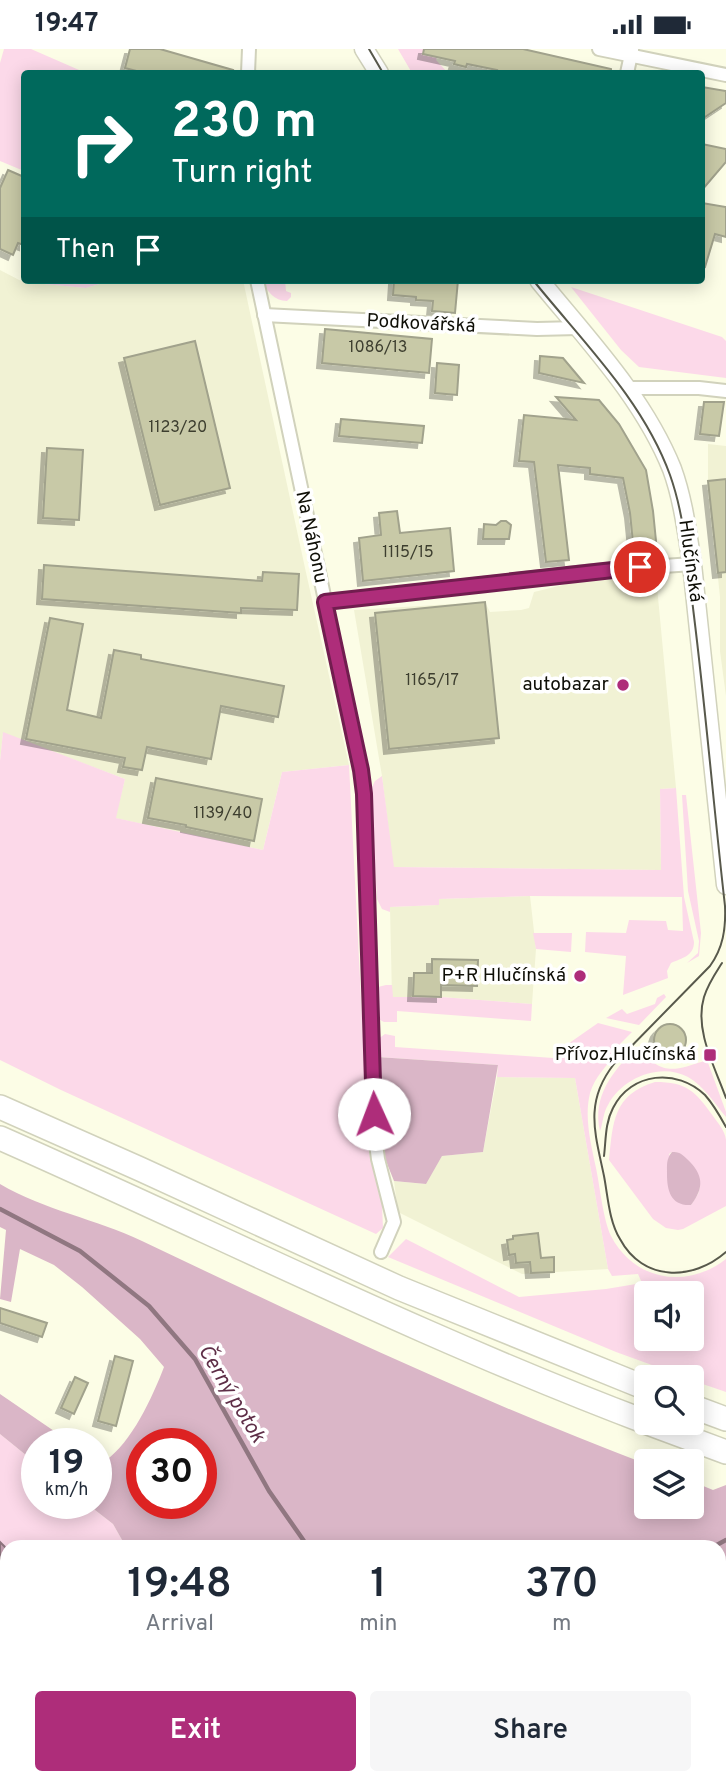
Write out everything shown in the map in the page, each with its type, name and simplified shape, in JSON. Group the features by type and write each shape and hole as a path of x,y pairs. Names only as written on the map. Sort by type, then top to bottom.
{"highway":[{"path":"0,1107 140,1168 399,1288 634,1383"},
{"path":"0,1139 139,1199 385,1313 566,1392 634,1417"},
{"path":"704,1411 726,1419"},
{"path":"681,1435 726,1452"}],"street":[{"path":"247,70 249,49"},
{"path":"365,49 377,70"},
{"path":"598,49 631,53 704,70"},
{"path":"705,70 726,75"},
{"name":"Na Náhonu","path":"258,284 361,770 375,1136 394,1222 381,1252"},
{"name":"Hlučínská","path":"542,284 626,388 651,426 671,468 684,516 692,564 726,885"},
{"name":"Podkovářská","path":"264,315 537,329 578,328"},
{"path":"626,388 699,388 726,391"},
{"path":"325,602 594,571 692,564"}],"shaded area":[{"path":"4,49 31,49 79,70 21,70 21,170 0,161 0,63"},
{"path":"398,49 440,49 436,60 445,70 410,70"},
{"path":"0,270 21,281 21,284 86,288 100,284 244,284 349,765 282,772 263,850 115,818 125,779 3,733 0,761"},
{"path":"44,284 100,284 86,288"},
{"path":"265,284 285,284 286,291 291,293 291,297 282,301"},
{"path":"571,287 722,337 726,341 726,378 639,367 621,350"},
{"path":"708,444 726,446 726,696 720,651 720,597 708,481"},
{"path":"656,576 676,788 660,789 661,870 393,867 382,776 354,610 485,602 490,612 521,610 529,608 534,592 571,583"},
{"path":"3,732 125,779 116,818 263,850 282,772 349,765 369,1153 382,1205 383,1228 376,1234 0,1060 0,761"},
{"path":"382,776 394,867 661,870 660,789 676,788 684,897 694,942 692,950 687,956 671,963 667,971 668,978 623,995 626,956 585,952 586,932 626,933 629,920 666,921 668,930 683,931 682,897 530,896 439,899 439,905 390,907 390,912 382,909 377,899 370,791 375,781"},
{"path":"682,795 686,795 701,933 699,956 687,963 698,953 699,941 688,891"},
{"path":"530,896 536,949 532,1004 441,997 392,997 390,907 438,905 439,899"},
{"path":"533,933 572,933 571,952 536,949"},
{"path":"392,985 393,997 441,997 532,1004 531,1021 397,1011 397,1022 384,1022 376,1011 376,1001 378,987"},
{"path":"664,994 666,997 639,1025 606,1018 622,1009 627,1014 655,1004 657,998"},
{"path":"598,1023 632,1032 614,1050 617,1053 595,1082 588,1102 589,1131 606,1221 611,1236 621,1251 634,1263 663,1276 695,1275 726,1259 726,1392 704,1384 704,1365 652,1365 388,1257 406,1239 519,1297 634,1284 634,1351 704,1351 704,1281 641,1281 638,1274 612,1276 608,1269 575,1078 497,1077 498,1065 378,1057 378,1039 385,1034 395,1036 395,1047 553,1058 554,1048 565,1046"},
{"path":"636,1048 654,1063 668,1069 707,1060 726,1117 704,1090 688,1077 666,1071 654,1072 632,1080 614,1095 606,1108 600,1131 599,1107 606,1085"},
{"path":"377,1057 498,1065 483,1152 442,1156 426,1184 394,1181 384,1156"},
{"path":"497,1077 575,1078 608,1269 522,1274 398,1212 394,1181 425,1184 442,1156 483,1152"},
{"path":"655,1082 683,1086 707,1107 721,1127 726,1140 726,1206 683,1229 666,1228 653,1219 609,1160 618,1112 623,1102 641,1088","holes":["676,1152 700,1187 691,1205 669,1154"]},
{"path":"672,1152 683,1155 699,1175 699,1192 691,1205 679,1203 669,1192 667,1165"},
{"path":"0,1184 34,1201 124,1233 455,1386 634,1459 634,1519 704,1519 704,1486 713,1490 726,1485 726,1540 122,1540 113,1524 107,1519 112,1519 112,1455 126,1440 126,1519 217,1519 217,1428 134,1428 164,1367 140,1339 54,1265 20,1249 11,1302 0,1299 6,1230 0,1227"},
{"path":"0,1394 50,1428 21,1428 21,1451 0,1434"},
{"path":"0,1434 21,1451 21,1519 107,1519 113,1524 122,1540 0,1540"}],"building":[{"path":"130,49 160,49 233,70 133,70 125,68"},
{"path":"424,49 523,49 611,70 497,70 467,64 466,67 454,64 455,61 423,54"},
{"path":"705,88 726,91 726,103 705,117"},
{"path":"705,145 726,149 726,162 705,186"},
{"path":"8,170 21,176 21,244 18,243 13,255 0,249 0,188"},
{"path":"705,204 726,207 726,237 715,234 705,267"},
{"path":"394,284 458,284 455,313 432,311 433,301 393,295"},
{"path":"325,329 432,339 429,373 322,363"},
{"path":"195,341 230,488 160,505 124,358"},
{"path":"540,356 563,358 584,383 539,373"},
{"path":"437,363 459,365 457,395 435,393"},
{"path":"556,397 599,400 619,424 646,470 657,551 634,553 623,478 590,474 590,468 558,465 569,560 546,562 534,462 519,461 524,415 576,420"},
{"path":"704,402 724,402 719,436 700,434"},
{"path":"341,419 424,426 422,443 339,436"},
{"path":"47,448 83,450 79,520 43,518"},
{"path":"726,479 726,572 718,573 708,481"},
{"path":"397,511 400,533 450,528 454,571 363,581 359,538 381,535 379,513"},
{"path":"501,521 511,525 509,539 483,539 484,524 496,525"},
{"path":"44,565 262,581 263,572 299,574 297,610 241,608 241,613 42,599"},
{"path":"485,602 499,738 389,749 375,613"},
{"path":"50,618 83,624 67,710 101,718 114,650 141,655 141,659 284,686 278,717 221,706 211,759 147,747 142,770 123,767 125,758 26,739"},
{"path":"156,778 262,799 254,841 148,818"},
{"path":"432,959 478,960 477,986 441,985 441,997 413,996 414,973 432,973"},
{"path":"670,1024 681,1029 686,1040 681,1051 670,1056 659,1051 654,1040 659,1029"},
{"path":"538,1233 541,1258 554,1257 554,1272 531,1273 530,1262 516,1263 515,1254 509,1255 507,1240 513,1239 513,1236"},
{"path":"0,1308 47,1323 42,1337 0,1323"},
{"path":"115,1356 133,1361 116,1426 98,1421"},
{"path":"75,1377 88,1383 74,1414 61,1408"}],"waterway":[{"name":"Černý potok","path":"0,1209 80,1251 149,1306 195,1359 269,1491 303,1540"}],"tram line":[{"path":"369,49 381,70"},
{"path":"536,284 628,396 644,421 670,475 683,527 688,563 725,906 723,938 710,966 614,1064 599,1091 595,1105 595,1132 609,1209 616,1232 630,1253 655,1270 684,1272 713,1262 726,1252"},
{"path":"722,963 704,997 702,1022 707,1048 726,1098"},
{"path":"604,1156 607,1126 613,1108 631,1087 655,1078 668,1078 694,1086 705,1095 726,1127"}],"place":[{"name":"autobazar","path":"623,685"},
{"name":"P+R Hlučínská","path":"580,976"},
{"name":"Přívoz,Hlučínská","path":"710,1055"}],"route":[{"path":"374,1114 364,794 325,602 640,567"}]}
